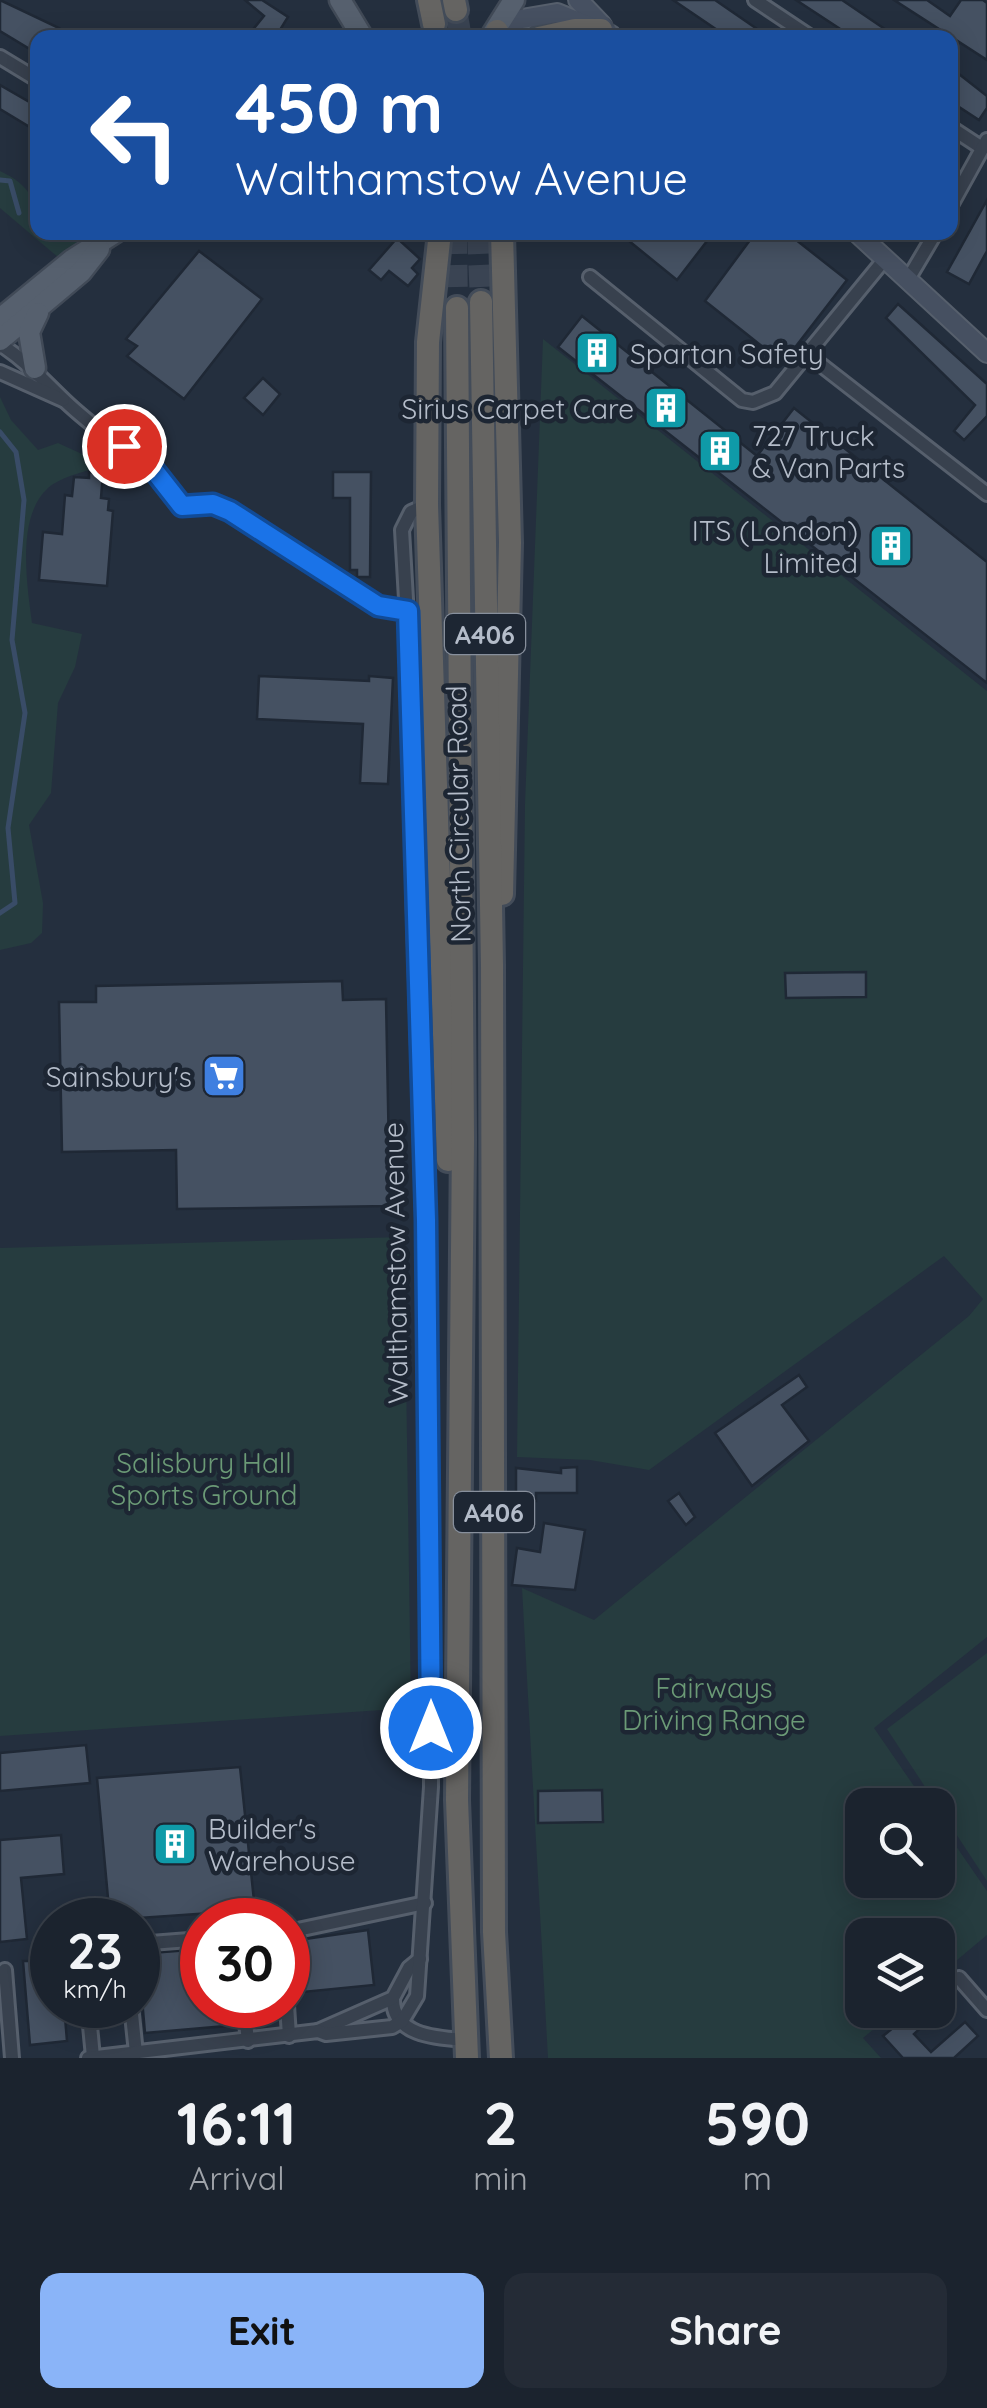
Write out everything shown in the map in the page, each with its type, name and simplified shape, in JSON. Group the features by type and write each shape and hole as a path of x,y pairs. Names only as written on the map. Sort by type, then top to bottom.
{"highway":[{"path":"429,0 434,24"},
{"name":"A406","path":"439,240 427,355 427,504 449,1174 460,1232 457,1800 466,2049"},
{"name":"A406","path":"501,2058 494,1932 492,965 501,918 510,696 507,316 502,240"},
{"name":"North Circular Road","path":"481,302 492,965"},
{"name":"North Circular Road","path":"457,308 463,1120 460,1232"}],"main road":[{"path":"497,30 514,0"},
{"path":"578,0 605,30"},
{"path":"336,30 340,1"},
{"path":"340,1 358,30"},
{"path":"502,30 557,13 599,30"},
{"path":"0,319 72,260 107,240"},
{"path":"0,342 81,272 108,240"},
{"path":"864,240 987,353"},
{"path":"35,368 29,332 41,307"}],"street":[{"path":"755,0 800,30"},
{"path":"0,57 30,75"},
{"path":"958,132 984,144 958,191"},
{"path":"906,281 931,240"},
{"path":"590,277 742,400 754,402 774,393 884,260"},
{"path":"0,342 35,368 65,402 153,469 182,506 213,504 230,511 378,606 409,616"},
{"path":"807,354 987,494"},
{"path":"0,372 65,402"},
{"name":"Walthamstow Avenue","path":"402,2021 417,1996 432,1787 430,1443 409,616 402,530 411,512 427,504"},
{"path":"310,1927 425,1903"},
{"path":"420,1959 409,1968 392,2008 402,2021 424,2036 466,2049"},
{"path":"5,1970 12,2058"},
{"path":"959,1978 987,2010"},
{"path":"89,2028 90,2058 289,2036 318,2030 393,1998"},
{"path":"318,2030 346,2032 392,2027 402,2021"},
{"path":"133,2028 136,2052"},
{"path":"247,2028 248,2040"},
{"path":"288,2028 289,2036"}],"green space":[{"path":"0,171 30,195 30,233 0,208"},
{"path":"38,240 77,242 59,258"},
{"name":"Fairways Driving Range","path":"543,339 987,691 987,1637 874,1728 915,1788 845,1788 845,1898 955,1898 955,1845 987,1891 987,1935 955,1962 955,1918 845,1918 845,2028 875,2028 863,2038 881,2058 548,2058 522,1588 594,1620 969,1316 983,1299 944,1256 649,1470 590,1460 517,1457 525,804"},
{"path":"0,397 11,420 38,450 58,443 106,465 48,488 31,516 26,552 32,623 82,634 75,667 58,703 51,793 29,825 43,903 42,933 31,943 0,950"},
{"name":"Salisbury Hall Sports Ground","path":"404,1237 411,1708 0,1736 0,1248"},
{"path":"987,1653 987,1881 955,1832 955,1788 926,1788 887,1729"}],"building":[{"path":"0,0 59,28 30,30 30,49 0,31"},
{"path":"245,0 262,0 288,17 280,30 253,30 264,16"},
{"path":"673,0 715,0 758,30 717,30"},
{"path":"796,0 842,0 886,30 842,30"},
{"path":"894,0 927,0 950,16 961,0 983,0 987,3 987,60 958,41 958,30 940,30"},
{"path":"958,73 987,96 987,108 979,120 958,106"},
{"path":"0,85 30,102 30,127 0,109"},
{"path":"987,200 987,251 969,284 947,272"},
{"path":"395,240 420,259 412,268 418,274 408,286 389,271 381,280 369,270"},
{"path":"628,240 708,240 677,280"},
{"path":"750,240 796,240 847,280 783,363 705,301"},
{"path":"199,251 262,299 184,399 127,356 137,346 126,339"},
{"path":"898,304 987,384 987,416 964,440 954,431 975,405 886,318"},
{"path":"582,316 757,456 794,408 987,562 987,683 558,347"},
{"path":"263,378 280,394 263,415 244,398"},
{"path":"89,472 103,473 101,498 109,499 108,510 113,511 107,586 39,580 43,532 62,534 65,495 72,496 74,477 89,478"},
{"path":"333,472 371,472 370,577 357,577 357,570 350,570 350,498 333,498"},
{"path":"259,676 369,681 369,676 393,678 388,784 360,783 363,724 257,719"},
{"path":"866,972 866,997 786,998 785,973"},
{"name":"Sainsbury's","path":"342,981 343,1000 386,999 390,1206 177,1209 176,1150 62,1152 59,1002 96,1002 96,986"},
{"path":"799,1375 807,1387 782,1405 809,1441 752,1486 715,1433"},
{"path":"577,1467 577,1493 536,1493 536,1501 516,1501 516,1468 561,1473 561,1468"},
{"path":"679,1493 695,1517 686,1525 668,1501"},
{"path":"544,1523 585,1530 575,1590 512,1585 517,1548 540,1552"},
{"path":"86,1745 90,1783 0,1791 0,1753"},
{"name":"Builder's Warehouse","path":"240,1767 254,1898 180,1898 180,1915 160,1917 160,1898 108,1898 97,1778"},
{"path":"602,1790 603,1822 538,1823 538,1791"},
{"path":"61,1835 64,1874 21,1878 27,1939 0,1942 0,1840"},
{"path":"368,1930 374,1985 310,1991 310,1938"},
{"path":"180,1951 180,2028 203,2028 145,2033 145,2028 160,2028 160,1952"},
{"path":"23,1961 30,1961 30,2028 66,2028 67,2041 30,2045"},
{"path":"965,2022 978,2036 954,2058 903,2058 883,2036 893,2028 920,2028 914,2034 931,2052"}],"waterway":[{"path":"0,180 10,181 19,213"},
{"path":"0,432 16,452 24,500 12,640 25,713 8,828 15,903 0,913"}],"tunnel":[{"path":"456,10 460,30"},
{"path":"456,240 457,308"},
{"path":"478,240 481,302"}],"place":[{"name":"Spartan Safety","path":"597,353"},
{"name":"Sirius Carpet Care","path":"666,408"},
{"name":"727 Truck & Van Parts","path":"720,451"},
{"name":"ITS (London) Limited","path":"891,546"},
{"name":"Sainsbury's","path":"224,1076"},
{"name":"Builder's Warehouse","path":"175,1844"}],"route":[{"path":"124,446 153,469 182,506 213,504 230,511 378,606 408,611 413,883 426,1220 431,1728"}]}
